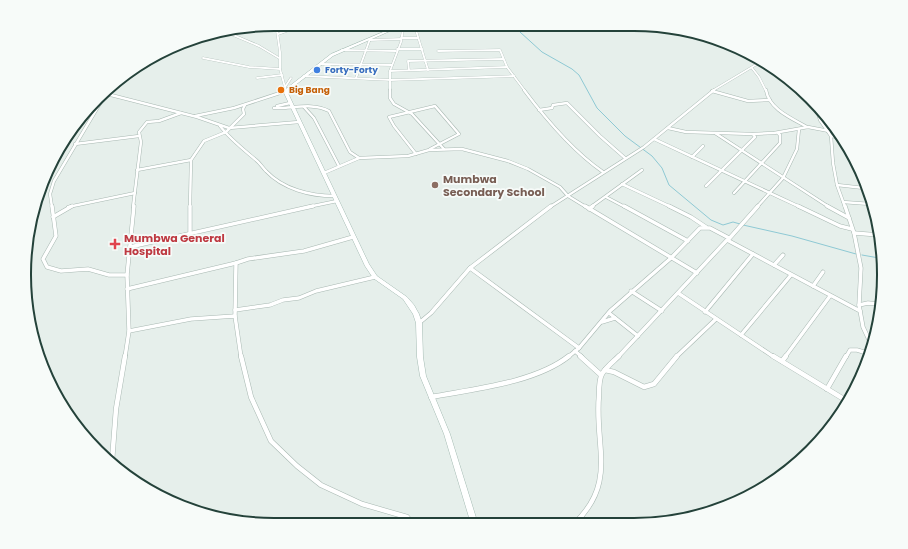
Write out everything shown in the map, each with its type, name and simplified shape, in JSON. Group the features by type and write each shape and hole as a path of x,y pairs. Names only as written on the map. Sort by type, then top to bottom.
{"street":[{"path":"277,31 280,69 290,103 367,266 375,277 405,298 412,306 419,323 420,357 423,376 447,434 473,518"},
{"path":"278,34 286,31"},
{"path":"194,116 234,108 286,92 332,55 389,31"},
{"path":"403,31 390,71 390,94 392,102 408,112 426,128 444,149"},
{"path":"416,31 428,70"},
{"path":"233,35 259,46 279,58"},
{"path":"370,39 418,38"},
{"path":"356,78 370,39"},
{"path":"342,50 365,51 422,49"},
{"path":"438,51 501,50 507,67 540,110 587,161 603,172"},
{"path":"203,58 249,67 280,69"},
{"path":"409,70 408,61 503,58"},
{"path":"320,64 392,64"},
{"path":"419,323 431,313 470,268 541,213 644,147 712,91 756,65"},
{"path":"390,71 507,67"},
{"path":"752,68 760,77 766,91 765,94 782,114 808,127 829,131"},
{"path":"257,78 282,75"},
{"path":"304,76 391,80 514,76"},
{"path":"285,87 291,78"},
{"path":"712,91 748,101 770,100"},
{"path":"110,95 212,121 220,126 239,147 263,165 266,170 288,185 301,190 336,198"},
{"path":"290,103 275,107 293,109 322,106 329,111 350,152 359,158"},
{"path":"540,110 552,108 554,105 567,103 600,136 625,158"},
{"path":"190,233 192,160 204,141 232,128 244,114 244,104"},
{"path":"99,105 60,170 52,187 50,194 56,236 44,255 44,261 47,267 61,271 88,269 109,275 127,275"},
{"path":"416,154 410,144 388,118 432,106 436,108 459,134 439,143 429,150"},
{"path":"304,108 310,112 327,148 339,166"},
{"path":"112,456 116,409 129,331 127,275 141,142 139,130 145,123 181,113"},
{"path":"819,117 831,136 833,163 837,185 853,231 861,268 859,305 863,327 869,336"},
{"path":"220,126 232,128 299,122"},
{"path":"668,128 686,132 753,134 778,133 808,127"},
{"path":"580,518 591,506 602,471 598,404 601,375 678,294 783,178 797,149 799,129"},
{"path":"714,132 823,204 849,218"},
{"path":"734,193 765,158 776,149 780,143 780,136 778,133"},
{"path":"706,186 755,137 753,134"},
{"path":"75,144 139,136"},
{"path":"654,139 840,226 853,231 873,234"},
{"path":"692,157 703,146"},
{"path":"324,173 359,158 402,157 429,150 444,149 464,150 512,162 560,187 568,196 697,273"},
{"path":"137,170 149,166 192,160"},
{"path":"589,209 642,170"},
{"path":"622,184 691,217 753,254 860,311"},
{"path":"837,185 861,188"},
{"path":"53,217 69,207 135,193"},
{"path":"606,197 688,240"},
{"path":"130,247 336,198"},
{"path":"843,202 867,204"},
{"path":"431,397 528,378 563,361 579,348 609,313 631,291 671,258 699,229 707,227"},
{"path":"127,289 236,263 248,258 304,251 353,237"},
{"path":"705,312 753,254"},
{"path":"774,265 783,256"},
{"path":"236,263 235,316 241,359 251,397 271,441 297,466 321,485 362,504 396,513 408,518"},
{"path":"470,268 579,348"},
{"path":"813,286 823,272"},
{"path":"741,335 791,275"},
{"path":"235,310 270,305 283,300 299,298 316,291 375,277"},
{"path":"631,291 662,311"},
{"path":"678,294 843,398"},
{"path":"782,361 830,296"},
{"path":"859,305 868,303 875,304"},
{"path":"609,313 638,336"},
{"path":"129,331 191,319 235,316"},
{"path":"599,324 608,319 615,318"},
{"path":"605,370 614,372 640,386 648,387 654,384 681,351 716,319"},
{"path":"827,389 850,350 864,352"},
{"path":"575,351 601,375"}],"waterway":[{"path":"520,32 542,52 572,69 579,75 597,108 625,136 652,156 662,168 669,185 711,220 723,225 733,222 740,224"},
{"path":"743,225 792,236 856,254"},
{"path":"862,255 876,257"}],"place":[{"name":"Forty-Forty","path":"317,70"},
{"name":"Big Bang","path":"281,90"},
{"name":"Mumbwa Secondary School","path":"435,185"},
{"name":"Mumbwa General Hospital","path":"115,244"}]}
